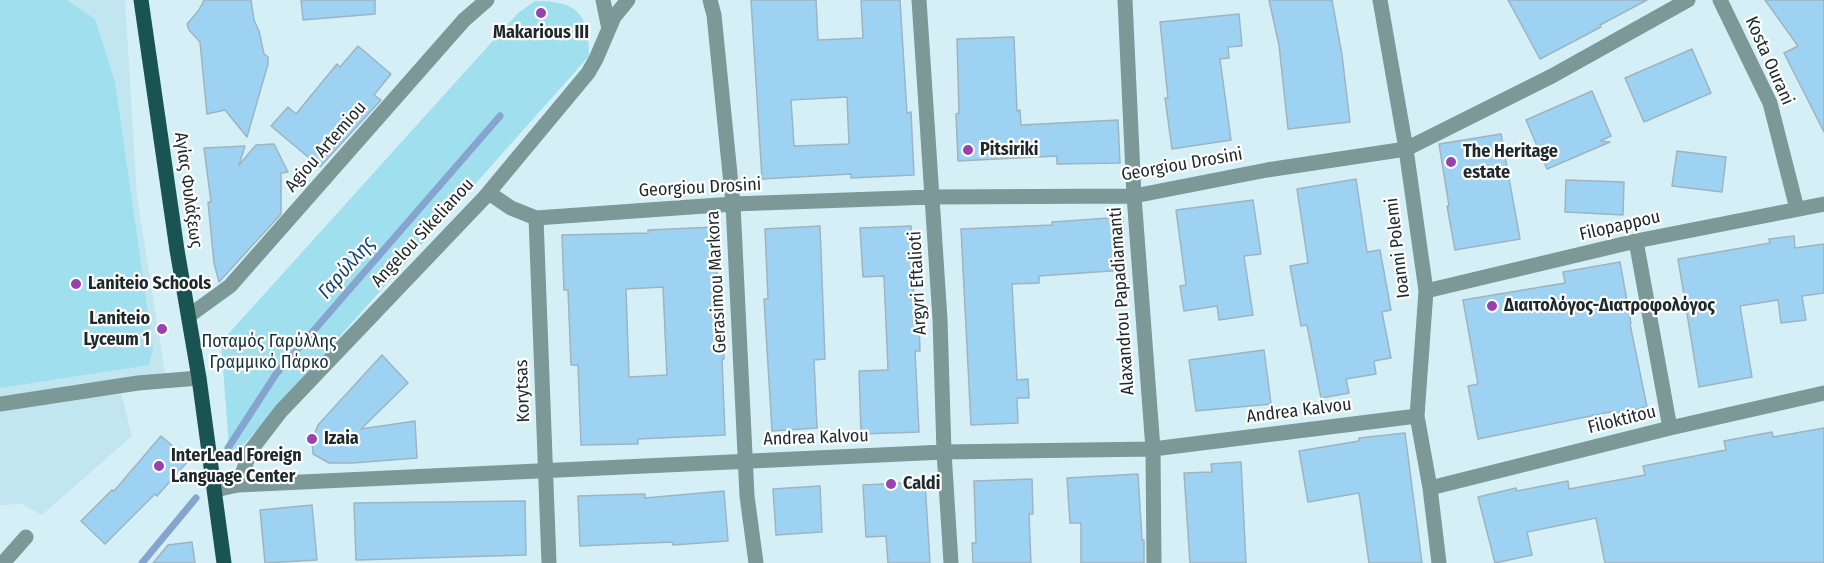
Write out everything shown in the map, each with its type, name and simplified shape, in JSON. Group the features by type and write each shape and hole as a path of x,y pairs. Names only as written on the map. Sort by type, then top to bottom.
{"main road":[{"name":"Αγίας Φυλάξεως","path":"141,0 177,250 200,378 224,563"}],"street":[{"name":"Agiou Artemiou","path":"190,315 230,286 464,20 487,0"},
{"path":"603,0 609,29"},
{"name":"Angelou Sikelianou","path":"238,485 251,450 281,411 489,193 588,73 614,17 628,0"},
{"name":"Gerasimou Markora","path":"710,0 714,15 733,204 747,495 756,563"},
{"name":"Argyri Eftalioti","path":"919,0 940,320 944,452 951,563"},
{"name":"Alaxandrou Papadiamanti","path":"1125,0 1134,196 1153,448 1154,563"},
{"name":"Ioanni Polemi","path":"1380,0 1406,149 1426,291 1417,416 1430,488 1439,563"},
{"name":"Georgiou Drosini","path":"537,218 733,204 932,197 1134,196 1267,170 1406,149 1552,76 1688,0"},
{"name":"Kosta Ourani","path":"1720,0 1770,103 1797,209"},
{"path":"489,193 511,208 537,218"},
{"name":"Filopappou","path":"1426,291 1636,241 1824,204"},
{"name":"Korytsas","path":"537,218 549,563"},
{"path":"1636,241 1670,428"},
{"path":"0,404 138,383 200,378"},
{"name":"Filoktitou","path":"1430,488 1670,428 1824,393"},
{"name":"Andrea Kalvou","path":"215,490 238,485 745,460 944,452 1153,448 1417,416"},
{"path":"3,563 26,537"}],"shaded area":[{"name":"Laniteio Schools","path":"0,0 125,0 137,196 165,373 119,385 132,436 42,515 22,504 0,505"}],"green space":[{"name":"Laniteio Schools","path":"0,0 67,0 95,19 115,82 153,348 149,365 0,388"},
{"name":"Ποταμός Γαρύλλης Γραμμικό Πάρκο","path":"535,1 561,4 578,12 586,29 589,56 230,460 221,342 518,13"}],"building":[{"path":"204,0 251,0 254,20 264,54 268,57 268,64 247,137 225,110 207,114 200,42 189,30 187,24"},
{"path":"301,0 375,0 375,14 303,20"},
{"path":"751,0 816,0 818,40 863,38 861,0 900,0 907,113 911,112 914,175 851,178 851,174 762,179","holes":["847,97 849,144 794,146 791,100"]},
{"path":"1269,0 1332,0 1342,55 1350,122 1288,129 1279,45"},
{"path":"1508,0 1647,0 1540,59"},
{"path":"1765,0 1824,0 1824,132 1784,53 1798,46"},
{"path":"1239,14 1242,46 1228,47 1229,58 1220,59 1231,140 1172,149 1165,98 1168,98 1160,22"},
{"path":"1014,37 1017,111 1020,110 1021,125 1118,120 1120,163 1057,164 1057,156 958,161 957,39"},
{"path":"358,46 391,74 374,95 381,100 320,167 271,126 288,107 296,114 337,64 340,67"},
{"path":"1692,49 1711,93 1644,122 1625,78"},
{"path":"1592,91 1611,136 1600,141 1610,142 1547,169 1526,120"},
{"path":"1501,134 1520,239 1455,250 1439,144"},
{"path":"274,144 288,172 281,173 281,214 219,282 214,263 208,202 211,202 204,148 245,146 239,165 256,145"},
{"path":"1677,151 1726,157 1722,192 1672,186"},
{"path":"1356,179 1367,252 1380,250 1391,310 1382,312 1391,358 1374,361 1376,374 1346,379 1349,393 1321,398 1307,325 1301,326 1290,266 1308,263 1297,189"},
{"path":"1566,180 1624,182 1623,215 1565,212"},
{"path":"1253,200 1261,254 1244,256 1253,315 1219,320 1217,306 1184,311 1180,286 1186,285 1176,210"},
{"path":"1123,217 1126,270 1039,276 1039,283 1012,284 1017,380 1028,379 1029,398 1017,398 1018,423 971,425 961,229 1052,225 1052,222"},
{"path":"820,226 825,359 814,360 817,428 772,431 764,299 768,299 765,229"},
{"path":"911,226 914,297 918,297 920,351 915,351 919,432 861,434 859,371 888,370 884,276 863,277 860,228"},
{"path":"715,227 718,296 721,296 725,435 638,439 638,444 581,445 578,365 571,365 568,290 564,290 562,235 648,233 648,230","holes":["663,287 667,375 629,377 626,289"]},
{"path":"1794,236 1795,248 1824,244 1824,293 1802,296 1806,320 1781,323 1778,300 1740,306 1752,377 1699,387 1678,259 1770,243 1769,239"},
{"path":"1620,262 1647,407 1615,413 1615,411 1478,439 1468,386 1478,384 1463,300 1565,283 1563,272"},
{"path":"1264,350 1271,404 1196,411 1189,360"},
{"path":"382,355 408,383 361,429 415,421 417,458 329,463 313,454 312,441 318,425"},
{"path":"1824,428 1824,563 1605,563 1596,518 1527,532 1532,555 1495,563 1478,497 1516,488 1517,491 1568,481 1569,489 1645,475 1643,466 1726,450 1724,441 1772,432 1773,437"},
{"path":"1405,433 1422,563 1369,563 1359,493 1308,502 1299,451 1359,441 1359,438"},
{"path":"161,436 189,460 157,496 155,494 105,544 81,521 112,490 114,491"},
{"path":"1241,462 1246,563 1190,563 1184,473 1212,472 1211,464"},
{"path":"1138,474 1144,563 1081,563 1081,523 1070,523 1067,478"},
{"path":"1032,479 1033,514 1029,514 1031,563 973,563 972,543 976,543 974,481"},
{"path":"925,482 930,563 888,563 886,536 866,537 863,485"},
{"path":"820,486 822,532 776,535 773,489"},
{"path":"724,491 728,541 673,545 672,542 580,546 578,496 645,494 645,498"},
{"path":"525,501 526,555 356,560 354,503"},
{"path":"312,505 317,560 265,563 260,510"},
{"path":"192,542 195,563 153,563 168,545"}],"waterway":[{"name":"Γαρύλλης","path":"228,448 276,374 500,116"},
{"name":"Γαρύλλης","path":"142,563 196,498"}],"place":[{"name":"Makarious III","path":"541,13"},
{"name":"Pitsiriki","path":"968,150"},
{"name":"The Heritage estate","path":"1451,162"},
{"name":"Laniteio Schools","path":"76,284"},
{"name":"Διαιτολόγος-Διατροφολόγος","path":"1492,306"},
{"name":"Laniteio Lyceum 1","path":"162,329"},
{"name":"Izaia","path":"312,439"},
{"name":"InterLead Foreign Language Center","path":"159,466"},
{"name":"Caldi","path":"891,484"}]}
